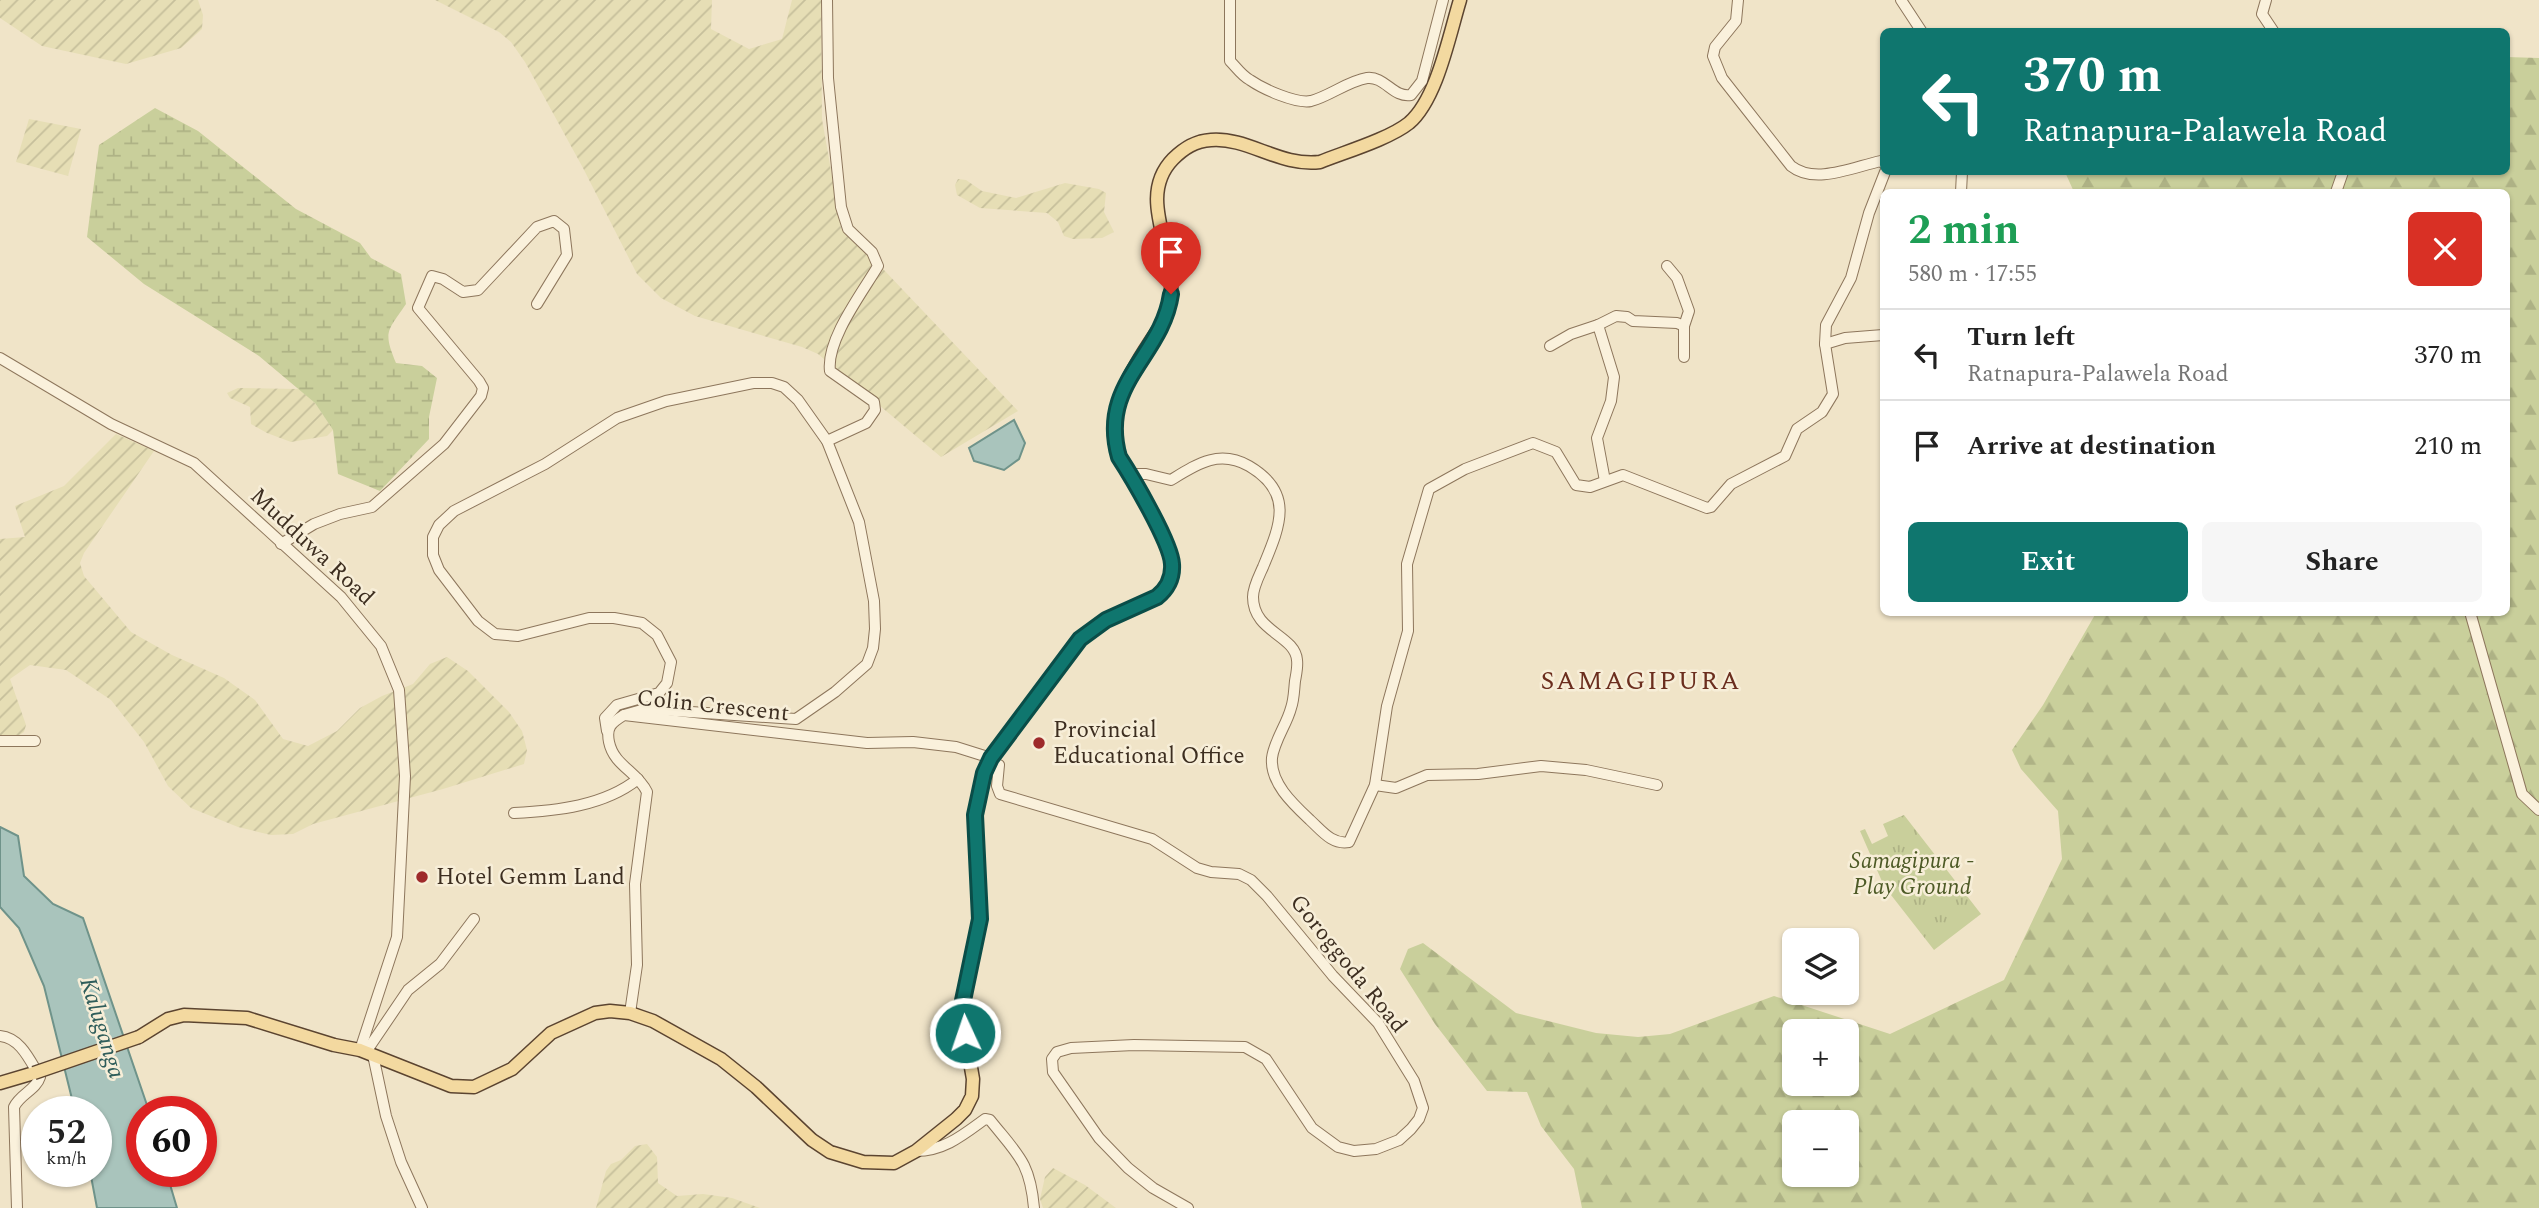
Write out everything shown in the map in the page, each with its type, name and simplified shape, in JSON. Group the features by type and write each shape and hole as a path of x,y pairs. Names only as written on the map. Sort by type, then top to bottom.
{"main road":[{"path":"0,1083 139,1037 168,1019 184,1015 247,1018 366,1052 451,1086 474,1087 512,1069 551,1033 595,1013 610,1011 630,1013 653,1021 721,1059 756,1087 812,1140 830,1152 863,1162 894,1163 916,1151 956,1119 965,1110 972,1096 973,1079 961,1010 980,919 975,815 990,760 1080,639 1106,620 1157,597 1168,585 1172,574 1170,551 1119,457 1114,422 1121,395 1169,309 1171,275 1157,209 1161,176 1183,148 1212,139 1229,141 1292,162 1320,162 1395,131 1422,109 1431,93 1460,0"}],"street":[{"path":"827,0 828,78 841,207 849,229 872,252 878,267 842,327 828,360 830,371 874,402 875,410 866,423 827,441"},
{"path":"1230,0 1230,61 1249,80 1293,100 1310,101 1368,78 1382,81 1392,91 1405,96 1411,95 1422,81 1443,0"},
{"path":"1738,0 1736,21 1715,47 1713,56 1722,78 1791,166 1801,174 1822,175 1880,160"},
{"path":"1901,0 1919,28"},
{"path":"2266,0 2262,14 2271,28"},
{"path":"1130,474 1146,474 1171,480 1205,460 1216,457 1239,460 1264,475 1276,489 1281,507 1273,543 1255,584 1253,598 1258,618 1266,628 1291,647 1297,659 1292,706 1272,758 1276,780 1294,805 1332,840 1340,844 1349,842 1375,785 1387,706 1408,631 1406,564 1429,489 1465,469 1533,443 1556,452 1576,485 1590,487 1623,474 1707,508 1711,507 1731,484 1785,456 1797,429 1822,412 1833,394 1825,344 1826,325 1851,278 1869,213 1884,175"},
{"path":"281,544 314,524 340,514 372,507 444,444 481,397 483,388 479,381 418,309 432,276 443,279 463,292 478,290 537,228 554,221 564,229 567,255 537,304"},
{"path":"1667,265 1677,278 1689,311 1684,326 1684,357"},
{"path":"1550,346 1615,316 1627,317 1633,321 1677,323 1684,326"},
{"path":"1598,325 1614,377 1611,401 1597,438 1605,481"},
{"path":"1825,344 1845,338 1880,335"},
{"name":"Mudduwa Road","path":"0,358 111,424 194,463 341,597 361,618 381,646 399,690 405,776 397,937 366,1052"},
{"path":"624,715 645,709 796,719 835,692 867,664 873,648 874,601 859,522 827,441 798,400 784,387 772,383 753,383 666,401 617,418 545,464 454,511 439,525 433,537 433,555 439,570 478,621 495,634 518,636 589,618 614,618 642,623 657,635 671,662 667,683 659,693 617,705 605,718 612,755 638,779 647,792 635,884 637,965 630,1013"},
{"path":"2471,616 2522,794 2539,810"},
{"name":"Colin Crescent","path":"607,731 611,724 624,715 867,743 913,742 956,747 990,760"},
{"path":"0,741 35,741"},
{"name":"Goroggoda Road","path":"990,760 999,765 997,786 1000,794 1152,839 1198,868 1239,874 1251,880 1333,976 1378,1023 1414,1081 1423,1108 1411,1129 1399,1140 1376,1149 1354,1151 1338,1147 1312,1128 1266,1059 1245,1047 1121,1046 1071,1048 1057,1052 1052,1059 1053,1072 1099,1138 1128,1168 1153,1188 1188,1208"},
{"path":"1375,785 1396,788 1427,775 1478,774 1541,766 1586,769 1657,785"},
{"path":"514,813 589,803 622,791 638,779"},
{"path":"422,1208 401,1162 366,1052 408,990 440,964 474,919"},
{"path":"0,1036 9,1037 18,1043 40,1077 38,1084 18,1098 13,1107 17,1208"},
{"path":"916,1151 930,1151 952,1143 985,1119 990,1120 1025,1164 1032,1182 1034,1208"}],"shaded area":[{"path":"0,0 198,0 203,15 202,29 181,48 126,64 42,46 0,18"},
{"path":"435,0 712,0 711,29 749,49 782,39 792,0 821,0 822,119 841,228 1018,411 941,457 818,354 695,316 661,298 637,274 583,168 525,62 511,42 499,32"},
{"path":"29,119 81,129 68,176 16,162"},
{"path":"958,179 966,180 982,191 1016,198 1065,183 1099,189 1106,193 1104,212 1114,232 1102,238 1073,239 1064,236 1058,222 1047,213 980,208 957,195 955,185"},
{"path":"238,388 299,389 315,403 333,430 327,436 291,442 267,433 251,424 250,407 230,398 227,393"},
{"path":"116,434 154,451 84,553 80,563 84,576 131,632 172,655 224,678 255,700 283,739 308,746 337,731 360,708 413,684 430,664 447,657 468,671 509,712 522,731 527,750 524,764 313,824 293,834 271,835 238,827 191,808 168,786 144,742 111,700 66,670 30,665 10,679 26,725 24,732 18,736 0,736 0,539 25,537 15,506 64,486"},
{"path":"647,1144 657,1157 658,1183 677,1196 703,1194 732,1198 760,1208 596,1208 606,1171 611,1164 621,1160 635,1146"},
{"path":"1053,1168 1085,1185 1116,1208 1043,1208 1040,1199 1045,1177"}],"green space":[{"path":"2510,57 2539,58 2539,1208 1582,1208 1574,1169 1541,1126 1527,1092 1487,1091 1435,1024 1400,969 1408,949 1423,943 1516,1013 1596,1033 1638,1037 1670,1034 1774,996 1782,999 1782,1005 1801,1005 1844,1019 1782,1019 1782,1096 1859,1096 1859,1024 1890,1034 2004,980 2062,859 2058,811 2021,769 2012,750 2043,705 2094,616 2510,616 2510,189 2073,189 2066,175 2510,175"},
{"path":"155,108 198,131 296,209 360,243 371,258 401,274 406,304 391,327 389,344 396,363 422,366 437,378 429,417 429,439 380,491 338,474 333,430 315,403 259,356 144,284 87,237 99,145"},
{"name":"Samagipura - Play Ground","path":"1904,815 1981,914 1934,950 1884,886 1860,831 1865,829 1872,844 1888,836 1883,824"}],"water":[{"path":"1014,420 1025,443 1019,459 1004,470 974,461 969,448"},
{"name":"Kaluganga","path":"0,827 18,836 24,876 53,904 83,918 144,1096 126,1096 126,1187 171,1187 177,1208 97,1208 93,1187 112,1187 112,1096 71,1096 44,986 19,928 0,907"}],"place":[{"name":"Provincial Educational Office","path":"1039,743"},
{"name":"Hotel Gemm Land","path":"422,877"}],"district":[{"name":"SAMAGIPURA","path":"1641,681"}],"route":[{"path":"965,1033 961,1010 980,919 975,815 984,773 991,758 1080,639 1106,620 1157,597 1165,591 1172,574 1170,551 1119,457 1114,422 1121,395 1165,319 1171,294"}]}
